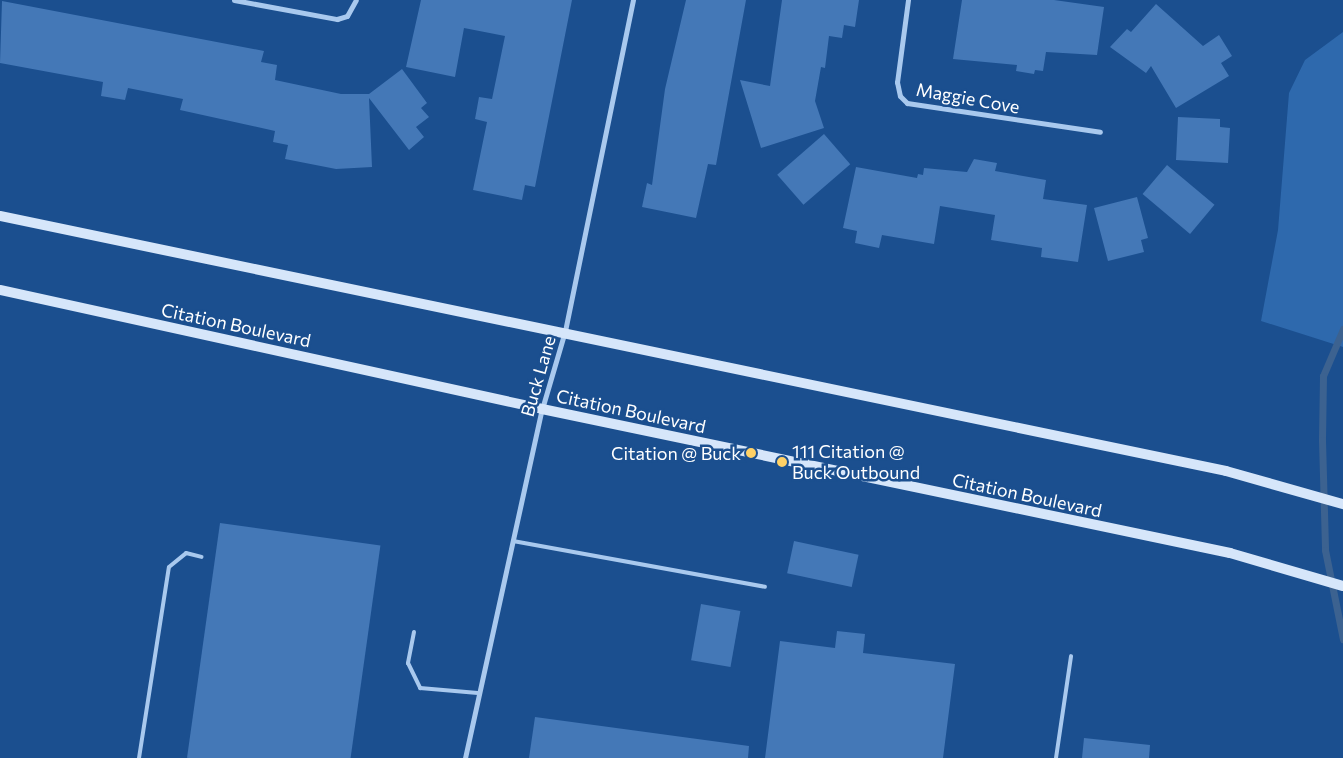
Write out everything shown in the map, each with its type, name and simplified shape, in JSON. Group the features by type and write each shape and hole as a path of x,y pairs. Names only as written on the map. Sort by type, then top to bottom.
{"main road":[{"path":"0,216 565,331 1226,471 1343,504"},
{"name":"Citation Boulevard","path":"0,290 542,409 1230,553 1343,586"}],"street":[{"path":"234,0 337,19 347,16 356,0"},
{"name":"Buck Lane","path":"465,758 478,692 542,409 565,331 633,0"},
{"name":"Maggie Cove","path":"908,0 897,82 900,96 907,103 1100,132"}],"lane":[{"path":"513,540 765,586"},
{"path":"139,758 169,567 186,553 202,556"},
{"path":"414,632 408,663 420,688 478,692"},
{"path":"1056,758 1071,656"}],"shaded area":[{"path":"1343,32 1343,347 1261,321 1278,230 1289,93 1305,60"}],"building":[{"path":"421,0 572,0 535,187 525,185 522,200 473,190 487,122 475,119 479,97 492,99 505,36 464,28 455,77 406,67"},
{"path":"686,0 746,0 716,165 708,164 696,218 642,207 647,183 652,185 665,89"},
{"path":"782,0 859,0 855,27 844,25 842,38 829,36 825,68 821,67 815,101 824,128 761,148 740,80 770,86"},
{"path":"962,0 1054,0 1104,7 1097,55 1046,52 1043,71 1035,70 1034,74 1016,71 1017,65 953,59"},
{"path":"2,1 264,51 261,62 277,65 275,80 341,94 369,94 402,69 427,103 421,108 429,117 416,127 424,137 409,150 369,98 372,167 336,169 285,159 288,145 273,142 275,131 180,110 183,99 128,88 125,100 101,96 103,82 0,63"},
{"path":"1156,4 1203,46 1219,35 1232,56 1221,63 1229,76 1176,108 1151,66 1146,73 1110,47 1127,29 1131,32"},
{"path":"1178,117 1220,119 1220,127 1230,128 1228,163 1176,160"},
{"path":"824,134 850,164 803,205 777,175"},
{"path":"974,159 997,163 995,171 1046,180 1043,199 1087,205 1078,262 1041,257 1042,248 991,240 995,215 940,206 934,244 882,235 879,248 855,243 857,231 843,228 856,167 917,178 918,174 923,175 924,168 967,172"},
{"path":"1167,165 1214,205 1190,234 1143,194"},
{"path":"1137,197 1148,238 1141,240 1144,252 1108,261 1094,208"},
{"path":"220,523 380,546 351,758 187,758"},
{"path":"794,541 859,555 852,587 787,573"},
{"path":"701,604 740,611 730,667 691,660"},
{"path":"837,631 865,634 863,653 955,664 943,758 765,758 780,641 835,648"},
{"path":"535,717 749,746 748,758 529,758"},
{"path":"1084,738 1150,745 1149,758 1082,758"}],"waterway":[{"path":"1343,329 1323,376 1322,440 1325,550 1343,639"}],"place":[{"name":"Citation @ Buck","path":"751,453"},
{"name":"111 Citation @ Buck Outbound","path":"782,462"}]}
